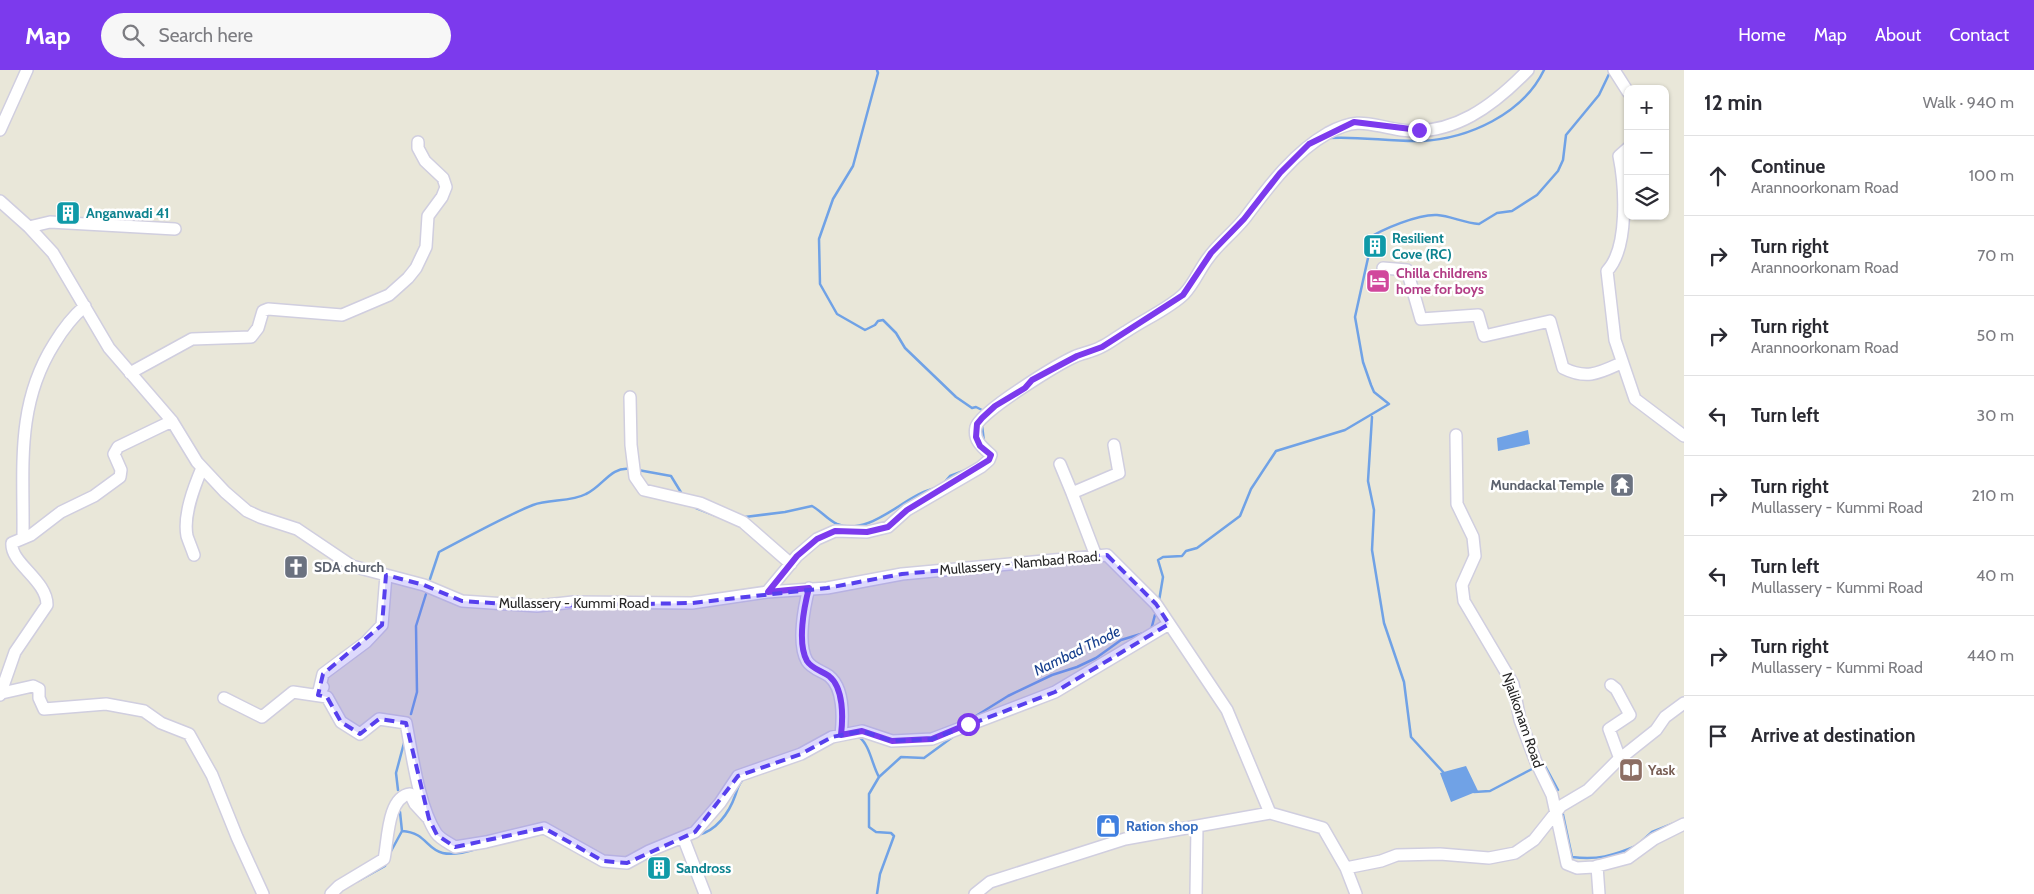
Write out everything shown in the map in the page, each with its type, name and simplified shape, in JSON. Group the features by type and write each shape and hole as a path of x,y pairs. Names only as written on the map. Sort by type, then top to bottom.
{"street":[{"path":"0,130 27,70"},
{"path":"768,592 791,564 817,539 846,530 867,532 888,527 907,510 989,460 991,455 976,437 977,424 995,406 1060,364 1102,347 1183,295 1211,253 1244,219 1280,173 1309,144 1354,122 1414,130 1451,126 1476,115 1528,70"},
{"path":"1614,70 1624,86"},
{"path":"130,373 192,339 251,337 258,328 263,311 268,309 342,315 389,295 416,268 426,247 428,216 439,202 446,187 443,178 425,161 418,148 418,142"},
{"path":"1624,151 1618,156 1623,196 1621,240 1613,265 1607,271 1615,340 1635,399 1684,436"},
{"name":"Mullassery - Kummi Road","path":"0,201 29,227 57,259 109,348 172,421 202,468 247,511 297,529 352,566 424,585 462,601 537,606 573,602 692,603 768,592"},
{"path":"29,227 50,222 174,229"},
{"path":"1383,268 1407,270 1421,319 1478,315 1484,336 1550,321 1563,368 1584,376 1622,363"},
{"path":"23,537 24,426 33,388 43,362 70,319 85,306"},
{"path":"630,397 631,445 635,477 644,490 700,503 743,522 791,564"},
{"path":"1,694 15,652 46,604 46,596 38,582 12,548 12,543 36,532 61,512 94,496 120,477 121,470 114,454 118,447 172,421"},
{"name":"Njalikonam Road","path":"1456,435 1457,504 1474,537 1476,556 1462,586 1464,601 1508,671 1513,684 1520,720 1557,811 1567,864 1577,868 1597,866"},
{"path":"1072,493 1119,474 1114,445"},
{"path":"1060,464 1096,556"},
{"path":"194,555 187,535 188,517 194,488 202,468"},
{"name":"Mullassery - Nambad Road.","path":"768,592 827,588 902,574 1107,555 1156,604 1226,710 1270,813"},
{"path":"320,691 323,674 366,642 382,625 386,575"},
{"path":"809,588 804,605 805,656 812,666 828,676 837,685 842,721 841,735"},
{"path":"224,698 262,717 293,692 320,691 327,697 340,722 360,734 379,719 406,723 413,760 429,818 437,835 456,846 486,842 544,828 603,861 627,864 649,850 695,832 720,803 738,776 801,754 832,737 841,735 862,731 892,741 932,739 1055,692 1169,624"},
{"path":"1611,685 1616,689 1630,715 1609,729 1620,758"},
{"path":"1,694 33,686 39,689 39,698 44,709 106,704 144,710 161,724 189,734 212,775 237,837 264,894"},
{"path":"1346,868 1381,861 1397,855 1440,854 1489,858 1516,853 1534,840 1557,811 1588,790 1620,758 1656,730 1665,717 1684,703"},
{"path":"331,894 339,886 384,859 388,839 388,821 401,797 410,794 415,804 429,818"},
{"path":"975,894 990,882 1125,838 1270,813 1323,828 1346,868 1356,894"},
{"path":"1599,894 1597,866 1632,856 1654,839 1684,824"},
{"path":"1196,894 1197,826"},
{"path":"683,837 705,894"}],"highlighted area":[{"path":"1107,555 1156,604 1169,624 1055,692 932,739 892,741 862,731 832,737 801,754 738,776 695,832 627,863 603,861 544,828 455,847 437,835 429,819 406,723 379,719 360,734 341,722 327,697 318,695 323,674 382,625 386,575 424,585 462,601 537,606 692,603 827,588 902,574"}],"water":[{"path":"1528,430 1530,444 1498,451 1497,438"},
{"path":"1466,766 1478,791 1451,802 1440,773"}],"waterway":[{"path":"877,70 878,73 853,166 833,199 819,239 820,284 837,314 865,330 875,325 878,321 883,320 896,333 905,348 956,397 972,408 976,407 984,411"},
{"path":"1329,138 1421,141 1457,135 1475,129 1508,111 1535,86 1544,70"},
{"name":"Nambad Thode","path":"1159,601 1163,577 1158,560 1163,557 1182,556 1186,551 1197,548 1240,516 1251,489 1276,451 1345,430 1389,404 1374,392 1371,385 1363,362 1355,317 1368,258 1365,245 1367,239 1401,223 1429,215 1479,224 1497,213 1512,211 1537,195 1558,171 1563,160 1566,135 1599,95 1610,72"},
{"path":"1372,417 1368,481 1374,510 1372,550 1384,623 1404,682 1411,737 1444,773"},
{"path":"982,425 984,442"},
{"path":"430,579 439,552 521,510 539,503 580,497 592,491 612,473 623,469 630,469"},
{"path":"638,470 671,476 682,494"},
{"path":"943,484 950,476 966,470"},
{"path":"745,517 785,512 812,506 837,524 850,527 876,520 925,491 937,488"},
{"path":"696,508 714,515"},
{"path":"411,714 417,692 416,626 426,594"},
{"name":"Nambad Thode","path":"1151,630 1156,611"},
{"name":"Nambad Thode","path":"971,719 1008,696 1052,675 1077,667 1096,658 1121,640 1144,633"},
{"name":"Nambad Thode","path":"859,737 866,745 879,777 901,757 924,758 954,736"},
{"path":"398,790 396,773 404,743"},
{"path":"1544,764 1558,790"},
{"path":"1474,792 1490,791 1532,769"},
{"path":"877,894 880,874 894,836 891,833 876,832 869,827 869,794 879,777"},
{"name":"Nambad Thode","path":"698,835 711,830 721,820 729,809 739,784 744,778"},
{"path":"1562,810 1572,857 1589,858 1605,856 1636,846"},
{"path":"400,812 402,831"},
{"path":"1642,841 1652,832 1672,824"},
{"name":"Nambad Thode","path":"390,853 402,831 413,833 438,851 446,854 476,849"},
{"name":"Nambad Thode","path":"358,881 385,866 386,862"}],"place":[{"name":"Anganwadi 41","path":"68,213"},
{"name":"Resilient Cove (RC)","path":"1375,246"},
{"name":"Chilla childrens home for boys","path":"1378,281"},
{"name":"Mundackal Temple","path":"1622,485"},
{"name":"SDA church","path":"296,567"},
{"name":"Yask","path":"1631,770"},
{"name":"Ration shop","path":"1108,826"},
{"name":"Sandross","path":"659,868"}],"route":[{"path":"968,724 932,739 892,741 862,731 841,735 842,721 837,685 828,676 809,664 805,656 803,634 804,605 809,588 768,592 797,556 817,539 835,531 867,532 888,527 907,510 981,467 989,460 991,455 980,446 976,437 977,424 982,418 995,406 1025,388 1032,380 1047,374 1060,364 1102,347 1183,295 1211,253 1244,219 1280,173 1309,144 1316,142 1326,134 1354,122 1380,124 1400,130 1419,130"}]}
